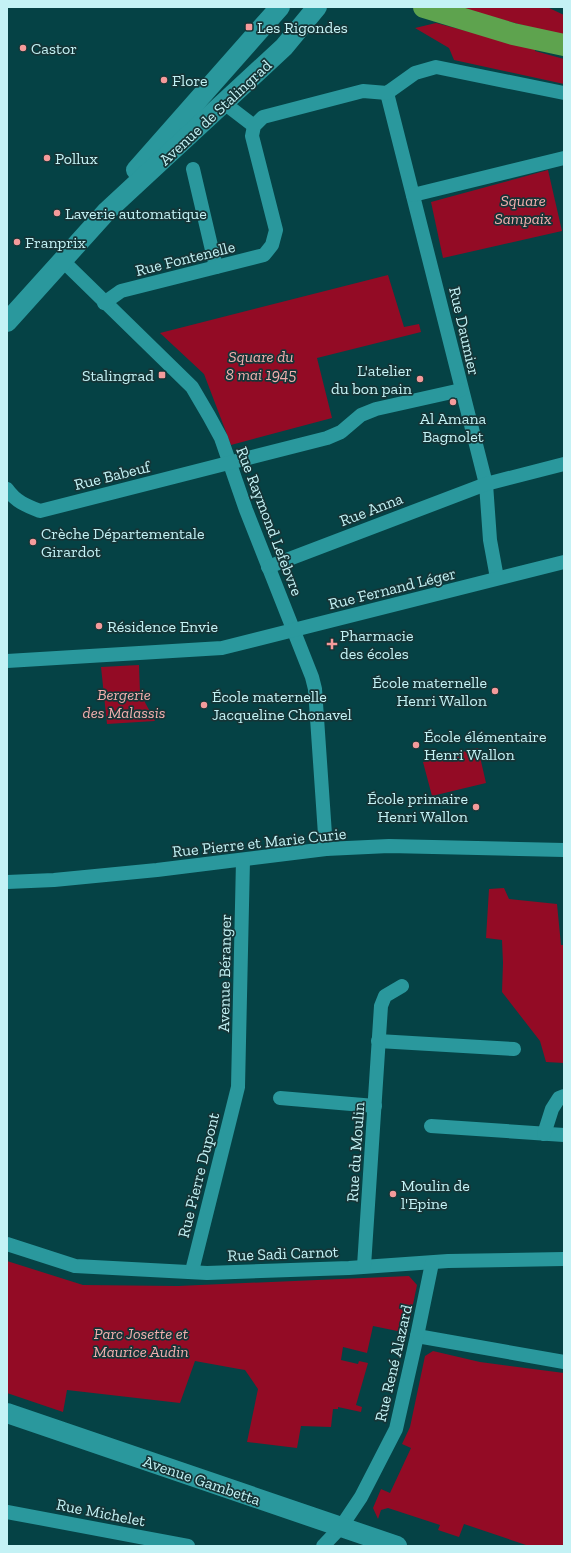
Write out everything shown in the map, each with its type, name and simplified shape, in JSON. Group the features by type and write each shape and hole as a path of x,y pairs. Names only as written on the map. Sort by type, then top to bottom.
{"highway":[{"path":"424,7 513,34 564,45"}],"main road":[{"name":"Avenue de Stalingrad","path":"7,322 107,211 148,155 280,7"},
{"name":"Avenue de Stalingrad","path":"107,211 284,47 317,7"},
{"name":"Avenue Gambetta","path":"7,1414 397,1546"}],"street":[{"path":"224,103 254,126 263,116 363,91 387,93 415,73 436,67 564,93"},
{"name":"Rue Daumier","path":"387,93 436,280 461,390 486,484 490,540 497,578"},
{"name":"Rue Fontenelle","path":"104,303 121,292 264,255 272,245 276,230 252,136 254,126"},
{"path":"413,195 564,160"},
{"path":"193,169 216,267"},
{"name":"Rue Raymond Lefebvre","path":"63,261 104,303 139,334 192,387 212,421 230,463 246,510 294,630 315,689 326,849"},
{"name":"Rue Babeuf","path":"7,489 16,500 26,506 40,511 327,438 341,432 361,415 376,409 461,390"},
{"name":"Rue Anna","path":"268,567 486,484 564,464"},
{"name":"Rue Fernand Léger","path":"7,661 211,649 294,630 564,562"},
{"name":"Rue Pierre et Marie Curie","path":"7,882 65,879 242,860 326,849 389,846 564,850"},
{"name":"Avenue Béranger","path":"238,1087 242,860"},
{"name":"Rue du Moulin","path":"364,1266 381,1006 385,996 402,986"},
{"path":"378,1041 514,1048"},
{"name":"Rue Pierre Dupont","path":"192,1271 238,1087"},
{"path":"544,1134 552,1109 559,1098 564,1096"},
{"path":"280,1098 375,1106"},
{"path":"431,1126 564,1135"},
{"name":"Rue Sadi Carnot","path":"7,1244 75,1266 192,1271 207,1273 432,1263 448,1261 564,1259"},
{"name":"Rue René Alazard","path":"323,1546 341,1527 361,1498 396,1429 418,1336 432,1263"},
{"path":"418,1336 564,1362"},
{"name":"Rue Michelet","path":"7,1512 188,1546"}],"green space":[{"path":"454,7 547,7 564,15 564,36"},
{"path":"436,23 478,34 536,44 535,51 564,59 564,84 454,60 449,48 415,28"},
{"name":"Square Sampaix","path":"548,170 562,231 443,258 431,202"},
{"name":"Square du 8 mai 1945","path":"388,275 404,327 419,324 421,332 317,358 332,418 231,445 204,374 160,333"},
{"name":"Bergerie des Malassis","path":"139,665 140,693 155,721 107,724 101,667"},
{"path":"478,748 486,783 432,796 423,762"},
{"path":"504,888 509,899 557,904 561,945 564,945 564,1063 546,1062 540,1041 502,992 502,940 486,938 489,889"},
{"name":"Parc Josette et Maurice Audin","path":"7,1261 83,1285 178,1286 409,1276 417,1285 407,1333 373,1326 367,1353 343,1347 341,1360 358,1364 359,1361 368,1363 356,1405 362,1407 361,1412 338,1407 338,1409 333,1409 331,1427 301,1426 297,1448 247,1442 258,1389 245,1370 195,1361 180,1403 67,1390 63,1412 7,1393"},
{"path":"433,1351 480,1362 564,1373 564,1546 529,1546 464,1524 459,1537 438,1530 440,1525 388,1508 381,1510 378,1519 373,1508 381,1489 390,1493 411,1448 402,1444 410,1427 425,1356"}],"place":[{"name":"Les Rigondes","path":"249,27"},
{"name":"Castor","path":"23,48"},
{"name":"Flore","path":"164,80"},
{"name":"Pollux","path":"47,158"},
{"name":"Laverie automatique","path":"57,213"},
{"name":"Franprix","path":"17,242"},
{"name":"Stalingrad","path":"162,375"},
{"name":"L'atelier du bon pain","path":"420,379"},
{"name":"Al Amana Bagnolet","path":"453,402"},
{"name":"Crèche Départementale Girardot","path":"33,542"},
{"name":"Résidence Envie","path":"99,626"},
{"name":"Pharmacie des écoles","path":"332,644"},
{"name":"École maternelle Henri Wallon","path":"495,691"},
{"name":"École maternelle Jacqueline Chonavel","path":"204,705"},
{"name":"École élémentaire Henri Wallon","path":"416,745"},
{"name":"École primaire Henri Wallon","path":"476,807"},
{"name":"Moulin de l'Epine","path":"393,1194"}]}
